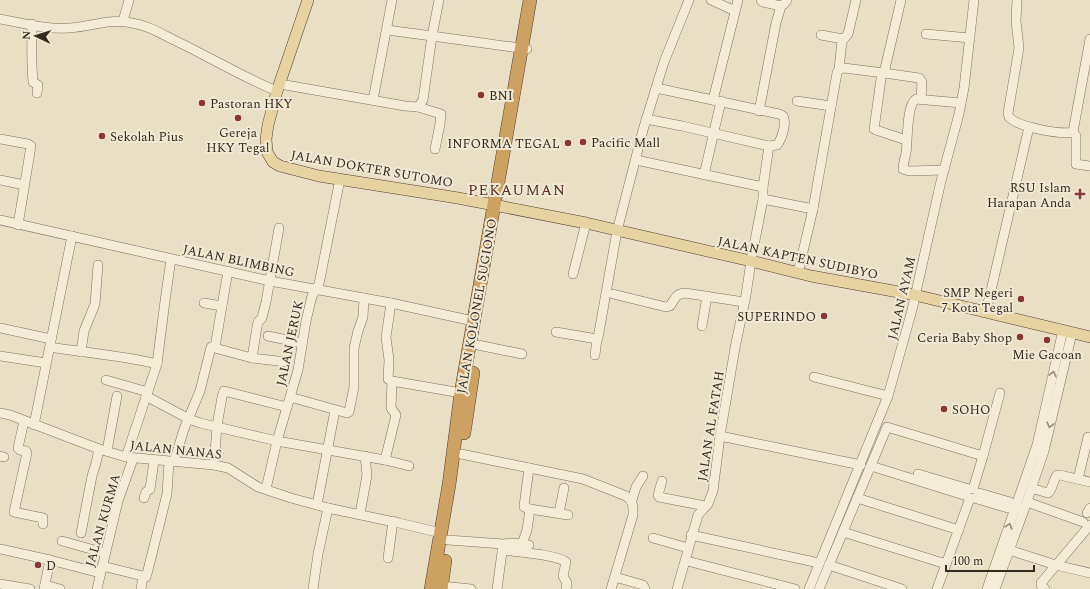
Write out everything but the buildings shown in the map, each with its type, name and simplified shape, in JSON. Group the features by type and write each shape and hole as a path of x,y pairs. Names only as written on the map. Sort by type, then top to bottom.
{"highway":[{"path":"497,205 524,48 530,0"},
{"path":"524,48 536,0"},
{"name":"JALAN KOLONEL SUGIONO","path":"438,588 460,393 497,205"},
{"name":"JALAN KOLONEL SUGIONO","path":"444,537 461,454 478,345 497,205"}],"main road":[{"name":"JALAN DOKTER SUTOMO","path":"308,0 278,87 266,138 266,146 270,159 280,166 319,176 497,205"},
{"name":"JALAN KAPTEN SUDIBYO","path":"497,205 586,223 798,273 915,295 1090,337"}],"street":[{"path":"123,21 128,0"},
{"path":"374,100 392,0"},
{"path":"418,107 423,100 432,36 439,0"},
{"path":"595,355 617,231 646,119 664,62 689,0"},
{"path":"711,0 735,11"},
{"path":"704,175 714,133 717,101 738,0"},
{"path":"759,111 776,23 784,3 765,3 762,2 762,0"},
{"path":"798,273 813,209 837,73 839,69 843,39 848,34 856,0"},
{"path":"901,0 883,73 874,129 906,140"},
{"name":"JALAN AYAM","path":"809,589 817,562 861,465 888,396 915,295 961,103 974,0"},
{"path":"1016,0 1016,21 1019,48 1008,117 1011,120 1029,127 1073,132"},
{"path":"0,18 49,27 69,28 106,21 123,21 141,25 153,30 278,87 418,107 441,114 435,149"},
{"path":"32,24 32,73 33,82 38,85 37,93"},
{"path":"387,30 524,48"},
{"path":"926,34 970,38"},
{"path":"821,35 843,39"},
{"path":"1090,39 1086,86 1073,132 1076,136 1076,164 1090,166"},
{"path":"839,69 844,68 919,78 922,82 921,99"},
{"path":"646,119 769,146 776,146 779,143 784,118 779,114 759,111 656,88"},
{"path":"944,170 905,170 903,166 912,102 914,100 921,99 961,103"},
{"path":"797,101 832,106"},
{"path":"986,312 1029,127"},
{"path":"0,139 28,144 31,146 18,225"},
{"name":"JALAN AL FATAH","path":"677,589 698,515 708,504 713,491 720,436 762,199 769,146"},
{"path":"636,160 763,187"},
{"name":"JALAN JERUK","path":"266,489 277,441 298,370 307,315 312,296 317,289 321,276 340,179"},
{"path":"0,180 24,185"},
{"path":"762,199 813,209"},
{"name":"JALAN BLIMBING","path":"0,220 270,281 391,303 473,321"},
{"path":"573,274 586,223"},
{"path":"252,358 258,322 262,318 270,281 279,228"},
{"path":"34,425 72,236"},
{"name":"JALAN KURMA","path":"97,589 118,501 147,394 157,364 172,259"},
{"path":"81,352 84,331 95,304 98,265"},
{"path":"215,347 228,271"},
{"path":"613,294 666,306 670,306 676,296 680,294 707,296 744,302"},
{"path":"702,326 707,296"},
{"path":"290,397 335,410 348,412 354,387 354,348 363,317 364,298"},
{"path":"204,303 222,306"},
{"path":"391,303 386,337 389,360 387,378 392,381 460,393"},
{"path":"0,328 81,352 112,354 157,364"},
{"path":"1019,506 1031,488 1044,451 1051,402 1067,331"},
{"path":"556,332 597,340"},
{"path":"268,336 302,343"},
{"path":"478,345 522,354"},
{"path":"141,589 144,576 146,577 147,574 167,494 171,462 200,391 211,348 215,347 252,358 286,362"},
{"path":"0,356 46,363"},
{"path":"814,377 888,396"},
{"path":"106,380 147,394 189,419 277,441 365,456 409,466"},
{"path":"385,460 396,415 391,408 392,381"},
{"path":"214,465 222,396 224,391 287,407"},
{"path":"937,589 971,494 1000,393"},
{"path":"81,533 92,476 103,450 117,396"},
{"path":"995,589 1005,549 1051,402"},
{"path":"317,505 335,410"},
{"name":"JALAN NANAS","path":"0,413 10,415 103,450 130,458 214,465 230,468 252,484 317,505 393,521 444,537 503,547"},
{"path":"24,421 18,448 26,451 27,453 14,512 43,518 43,524"},
{"path":"819,589 887,427 983,456"},
{"path":"720,436 861,465"},
{"path":"1078,479 1088,437"},
{"path":"461,454 583,479 626,496 632,500"},
{"path":"360,514 367,475 365,456"},
{"path":"144,498 146,492 150,489 154,460"},
{"path":"872,464 993,500 1008,508 1019,506 1086,523 1086,536 1056,565 1041,583 1043,587"},
{"path":"529,468 524,507 563,514 564,488"},
{"path":"1031,488 1048,492 1051,490 1057,475 1090,482"},
{"path":"611,589 633,515 632,500 636,487 643,476"},
{"path":"662,481 658,495 659,497 705,506"},
{"path":"857,498 959,530"},
{"path":"313,589 318,554 328,508"},
{"path":"497,589 503,547 508,543 525,544 530,509"},
{"path":"388,558 393,521"},
{"path":"843,532 946,564"},
{"path":"693,536 817,562"},
{"path":"653,538 688,548"},
{"path":"62,541 105,553"},
{"path":"503,547 564,560 566,562 563,576 567,583 566,589"},
{"path":"0,549 101,570 144,576"},
{"path":"1005,549 1056,565 1090,573"},
{"path":"987,589 1005,549"},
{"path":"50,560 45,587 60,589"},
{"path":"691,562 794,589"},
{"path":"829,565 902,589"},
{"path":"615,577 644,585 645,589"},
{"path":"0,584 30,589"},
{"path":"438,588 471,589"}],"place":[{"name":"BNI","path":"481,95"},
{"name":"Pastoran HKY","path":"202,103"},
{"name":"Gereja HKY Tegal","path":"238,118"},
{"name":"Sekolah Pius","path":"102,136"},
{"name":"Pacific Mall","path":"583,142"},
{"name":"INFORMA TEGAL","path":"568,143"},
{"name":"RSU Islam Harapan Anda","path":"1080,194"},
{"name":"SMP Negeri 7 Kota Tegal","path":"1021,299"},
{"name":"SUPERINDO","path":"824,316"},
{"name":"Ceria Baby Shop","path":"1020,337"},
{"name":"Mie Gacoan","path":"1047,340"},
{"name":"SOHO","path":"944,409"},
{"name":"D","path":"38,565"}],"district":[{"name":"PEKAUMAN","path":"517,190"}]}
